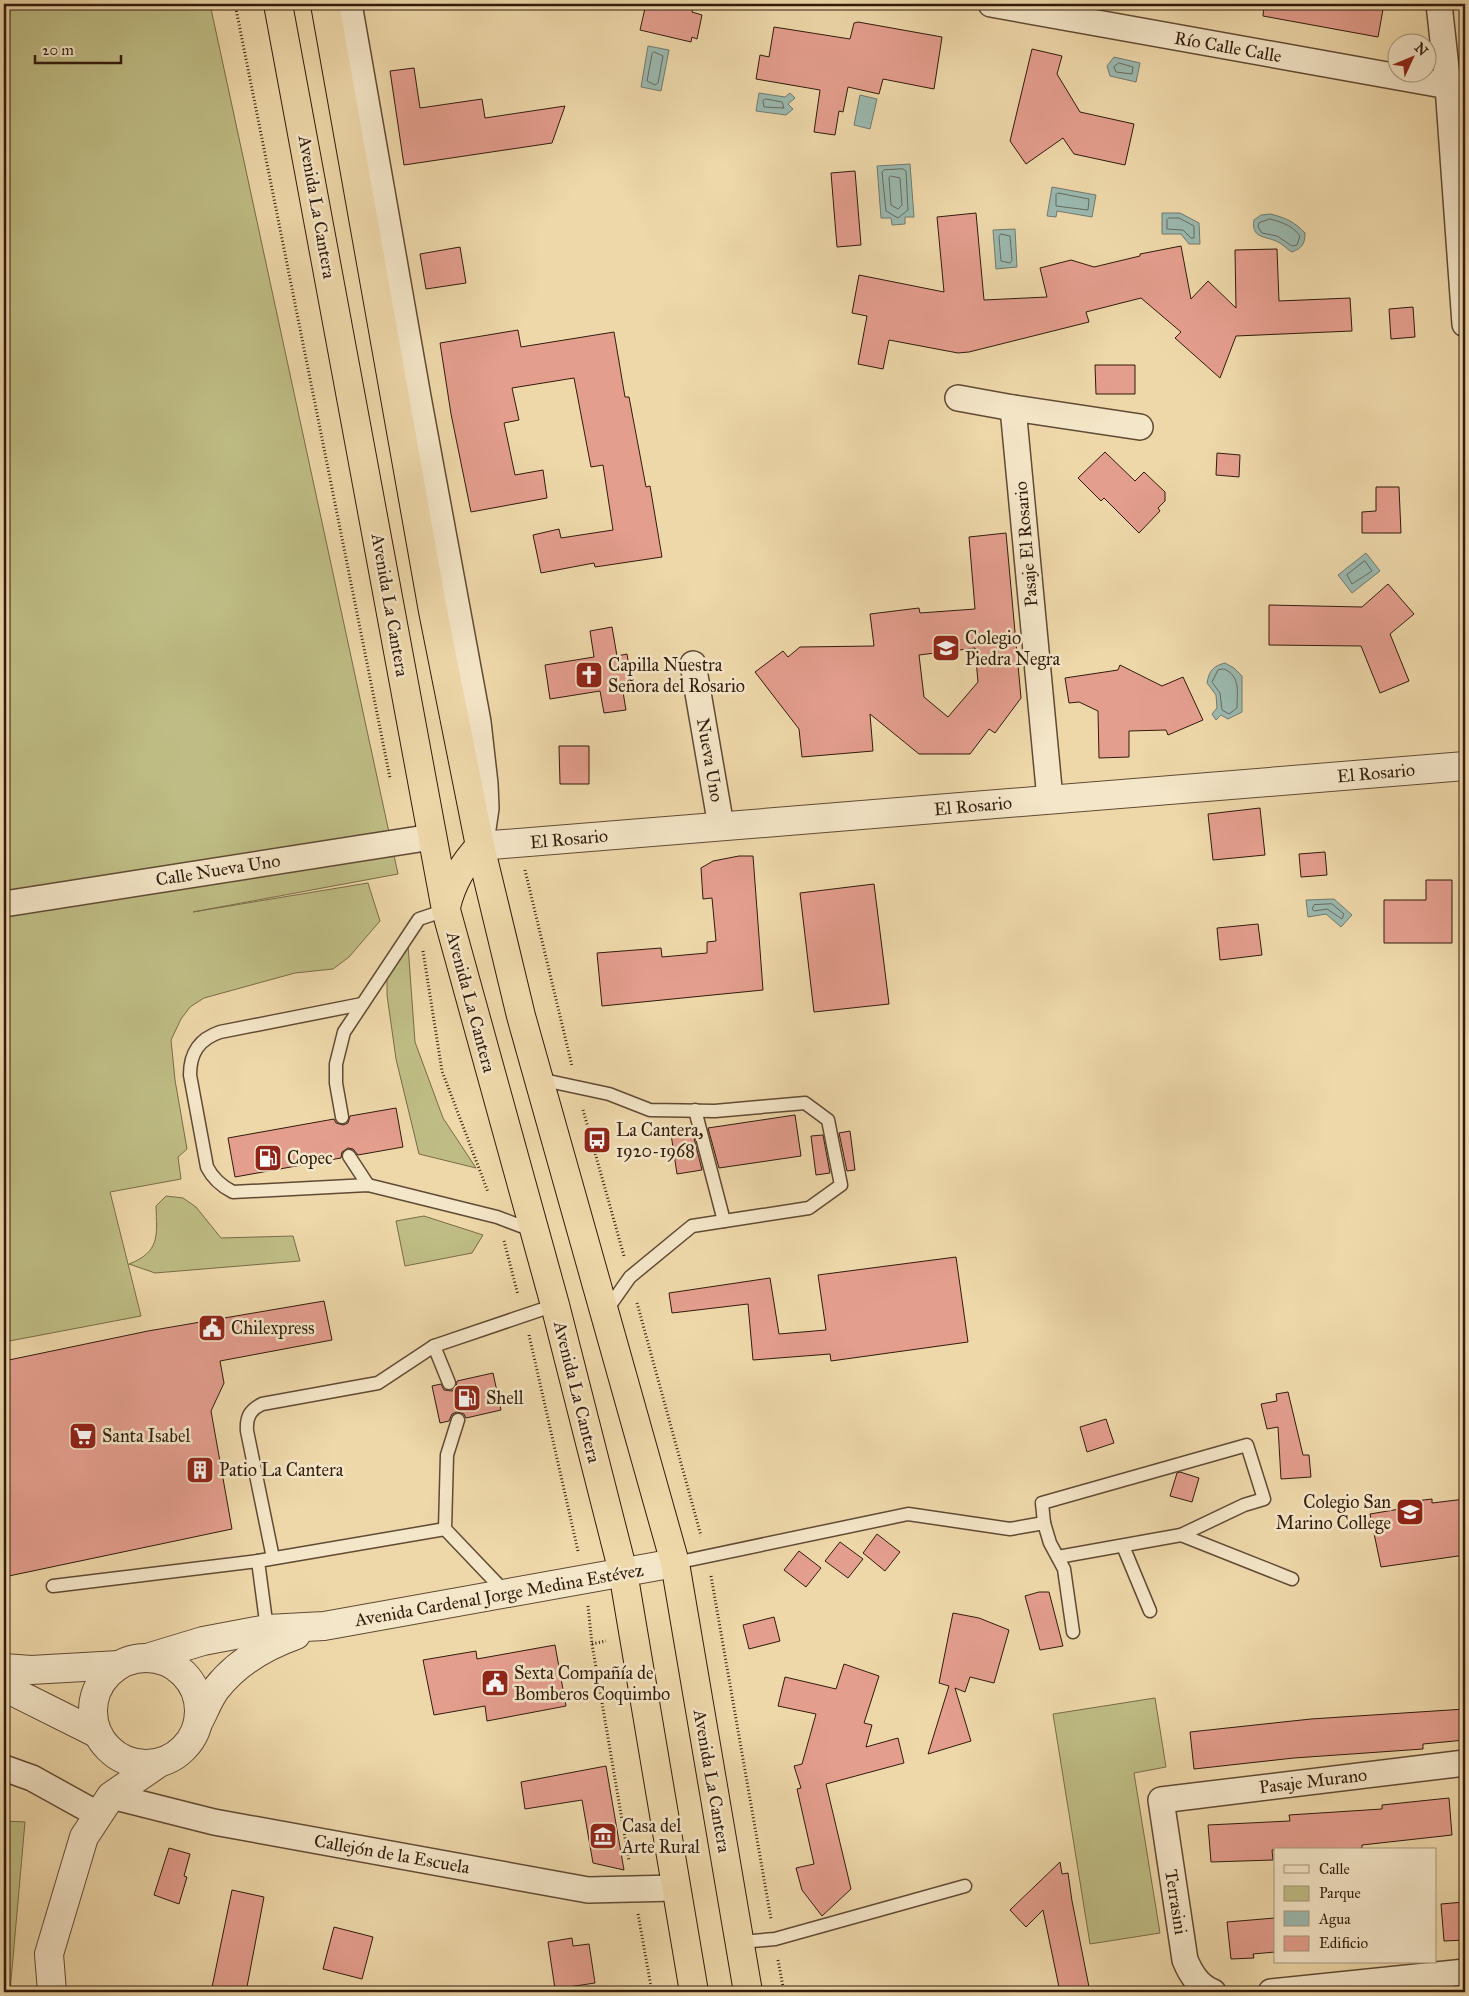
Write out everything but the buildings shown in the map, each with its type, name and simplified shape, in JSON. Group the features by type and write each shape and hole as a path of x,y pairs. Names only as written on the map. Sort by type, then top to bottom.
{"highway":[{"name":"Avenida La Cantera","path":"278,4 446,910 554,1305 623,1572 694,1992"},
{"name":"Avenida La Cantera","path":"325,4 433,611 480,846 539,1080 675,1563 748,1992"},
{"path":"446,910 450,889 459,871 480,846"}],"street":[{"name":"Avenida La Cantera","path":"349,4 418,397 478,722 486,808 480,846"},
{"name":"Río Calle Calle","path":"991,4 1457,88"},
{"path":"1439,4 1457,88 1465,324"},
{"path":"958,398 1140,427"},
{"name":"Pasaje El Rosario","path":"1013,408 1050,800"},
{"name":"Nueva Uno","path":"693,664 722,826"},
{"name":"El Rosario","path":"480,846 1465,766"},
{"name":"Calle Nueva Uno","path":"4,904 432,837"},
{"name":"Avenida Cardenal Jorge Medina Estévez","path":"4,1668 31,1670 118,1665 204,1641 266,1629 324,1626 675,1563"},
{"name":"Avenida Cardenal Jorge Medina Estévez","path":"52,1992 49,1954 84,1836 104,1805 159,1763 172,1757 184,1748 193,1737 216,1689 242,1662 275,1642 324,1626"},
{"name":"Avenida Cardenal Jorge Medina Estévez","path":"147,1658 166,1661 182,1672 194,1687 199,1705 198,1724"},
{"path":"104,1805 104,1742 93,1719 94,1703 98,1688 107,1675 118,1665"},
{"path":"4,1687 104,1742 124,1759 142,1764 159,1763"},
{"name":"Pasaje Murano","path":"1161,1800 1465,1762"},
{"name":"Callejón de la Escuela","path":"4,1768 32,1778 64,1798 214,1822 588,1890 676,1888"},
{"name":"Terrasini","path":"1161,1800 1185,1960 1190,1973 1199,1984 1213,1992"},
{"path":"1271,1992 1435,1984 1465,1972"}],"lane":[{"path":"342,1117 336,1083 336,1064 344,1032 418,919 446,910"},
{"path":"362,1004 210,1036 201,1042 193,1052 190,1063 190,1075 207,1167 211,1175 224,1188 233,1192 368,1185 497,1217 534,1231"},
{"path":"539,1080 609,1094 650,1110 715,1111 805,1103 828,1120 841,1184 809,1208 692,1226 630,1277 605,1313"},
{"path":"695,1110 724,1221"},
{"path":"350,1156 368,1185"},
{"path":"273,1558 247,1430 246,1422 249,1414 262,1404 378,1383 434,1346 554,1305"},
{"path":"434,1346 449,1383"},
{"path":"458,1420 447,1455 445,1529 506,1594"},
{"path":"1058,1558 1180,1535 1244,1505 1264,1499 1247,1445 1042,1503 1044,1523 1058,1558 1064,1569 1073,1632"},
{"path":"675,1563 908,1514 1010,1529 1044,1523"},
{"path":"53,1586 258,1561 445,1529"},
{"path":"1180,1535 1292,1579"},
{"path":"1123,1546 1150,1611"},
{"path":"258,1561 266,1629"},
{"path":"740,1942 775,1938 966,1886"}],"path":[{"path":"518,843 577,1088 707,1556 716,1597 784,1992"}],"green space":[{"path":"4,4 210,4 398,874 193,912 368,883 380,921 349,957 333,969 295,973 204,998 190,1007 181,1019 171,1040 175,1080 187,1149 178,1157 181,1179 110,1192 141,1316 4,1342"},
{"path":"408,945 415,1042 443,1118 476,1168 419,1154 396,1059 387,995 387,968"},
{"path":"166,1196 183,1198 196,1207 221,1238 293,1236 300,1261 155,1273 129,1264 146,1254 151,1248 157,1226 156,1206"},
{"path":"424,1216 483,1235 472,1253 405,1266 396,1221"},
{"path":"1155,1698 1166,1767 1134,1773 1160,1933 1090,1944 1053,1714"},
{"path":"4,1821 25,1822 10,1992 4,1992"}],"water":[{"path":"648,46 669,50 661,91 641,87"},
{"path":"1114,57 1140,63 1136,82 1110,76 1107,66"},
{"path":"759,93 785,97 790,93 795,98 788,104 793,109 786,115 756,111"},
{"path":"860,95 877,99 870,129 854,125"},
{"path":"910,164 914,217 905,217 905,224 892,225 891,218 881,218 877,166"},
{"path":"1052,187 1096,195 1092,217 1057,211 1056,217 1047,216"},
{"path":"1162,213 1180,213 1199,223 1200,244 1189,244 1181,234 1162,234"},
{"path":"1270,214 1289,220 1305,233 1304,243 1301,247 1292,252 1278,242 1256,233 1254,230 1254,220 1261,215"},
{"path":"1015,229 1017,267 996,269 993,230"},
{"path":"1366,553 1380,571 1352,593 1338,575"},
{"path":"1225,663 1242,676 1242,712 1228,719 1221,715 1216,720 1212,714 1217,708 1216,695 1207,683 1212,670"},
{"path":"1334,899 1352,915 1341,927 1326,914 1308,917 1306,900"}],"place":[{"name":"Colegio Piedra Negra","path":"946,648"},
{"name":"Capilla Nuestra Señora del Rosario","path":"589,675"},
{"name":"La Cantera, 1920-1968","path":"597,1140"},
{"name":"Copec","path":"268,1158"},
{"name":"Chilexpress","path":"212,1328"},
{"name":"Shell","path":"467,1398"},
{"name":"Santa Isabel","path":"83,1436"},
{"name":"Patio La Cantera","path":"200,1470"},
{"name":"Colegio San Marino College","path":"1410,1512"},
{"name":"Sexta Compañía de Bomberos Coquimbo","path":"495,1683"},
{"name":"Casa del Arte Rural","path":"603,1836"}]}
